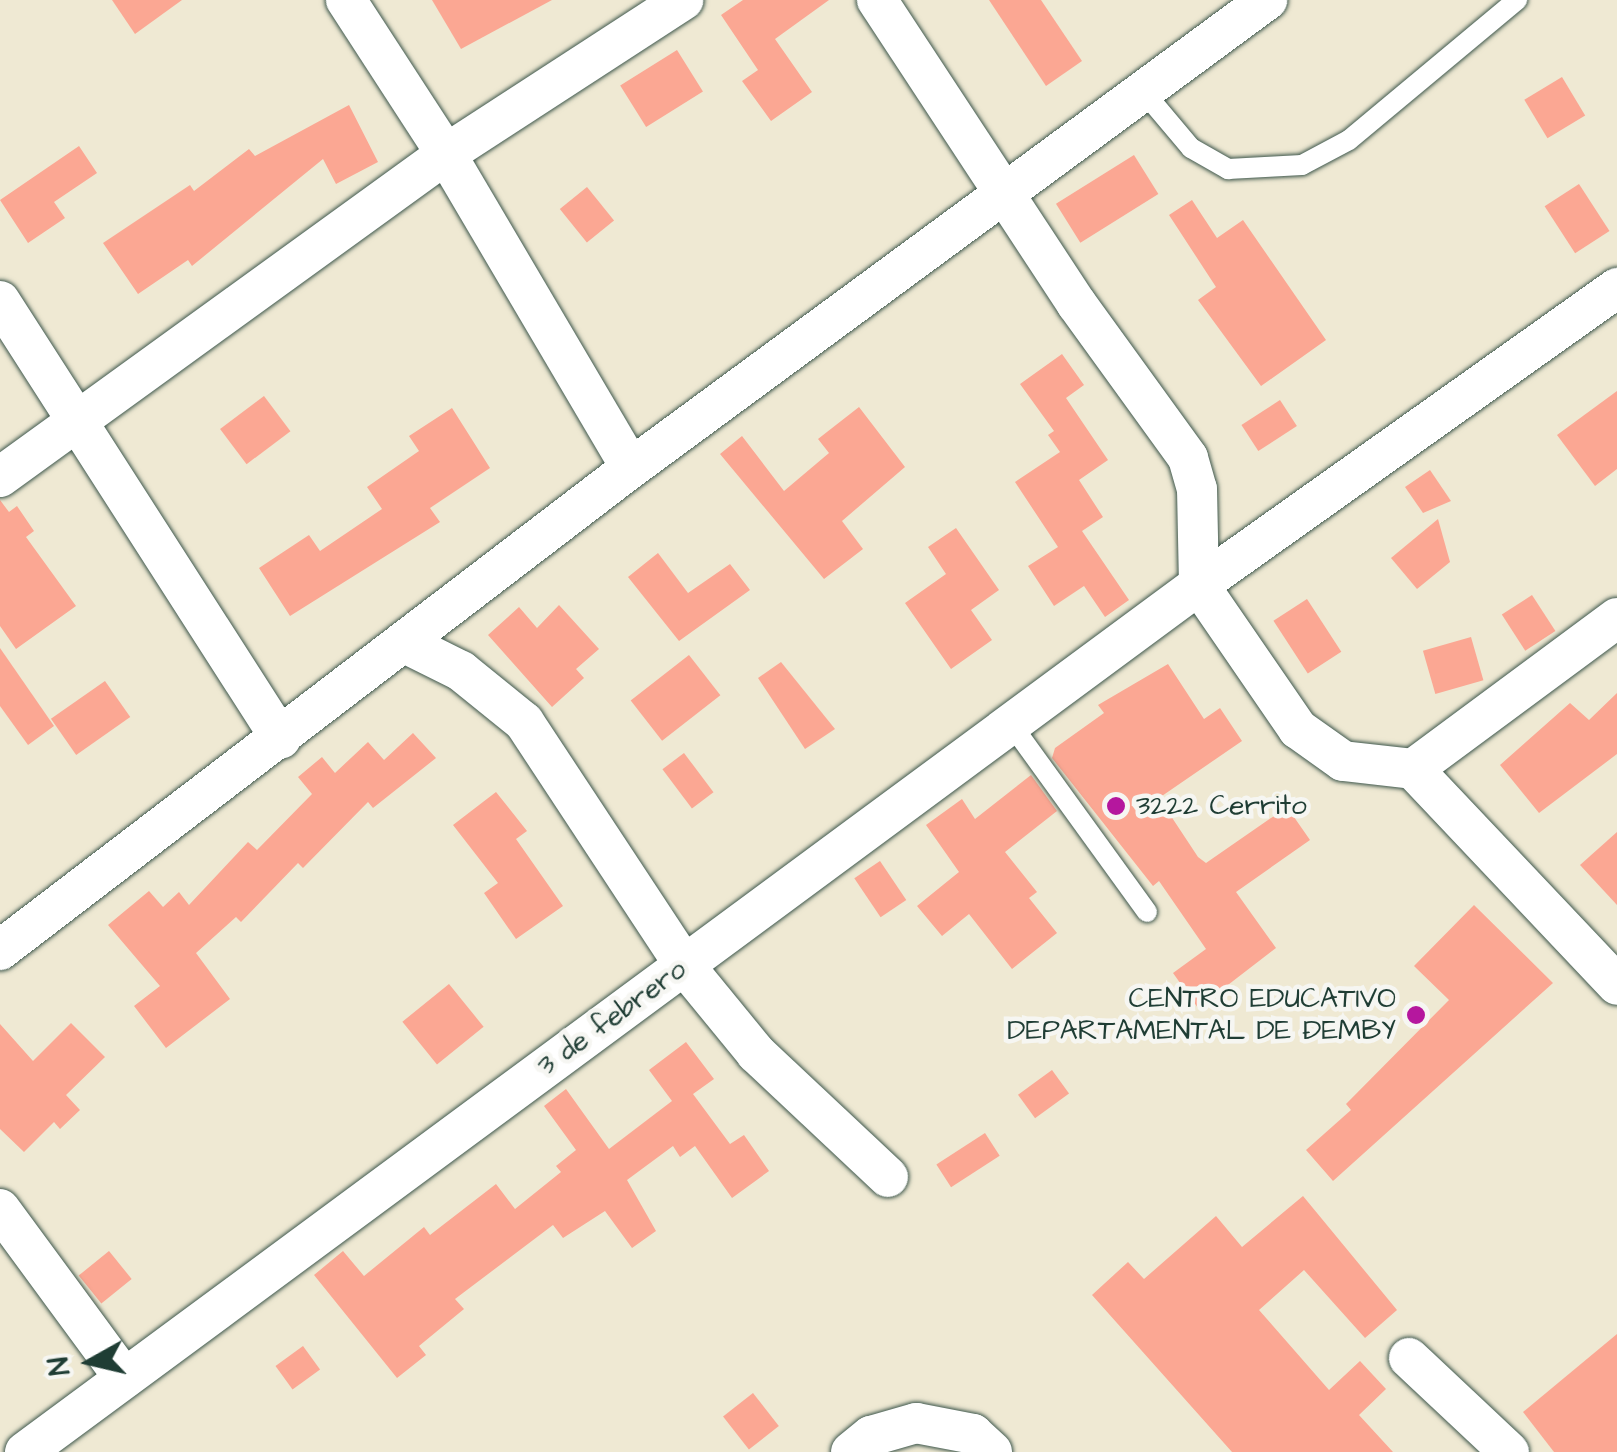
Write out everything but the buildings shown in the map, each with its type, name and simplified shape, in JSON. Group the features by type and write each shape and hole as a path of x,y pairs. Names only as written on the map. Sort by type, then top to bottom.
{"street":[{"path":"346,0 446,154 631,468"},
{"path":"0,477 446,154 683,0"},
{"path":"877,0 1004,194 1188,458 1197,489 1200,585 1298,729 1343,761 1414,768 1617,986"},
{"path":"0,950 631,468 1267,0"},
{"name":"3 de febrero","path":"25,1452 1200,585 1617,288"},
{"path":"0,301 281,739"},
{"path":"1414,768 1617,618"},
{"path":"405,643 461,671 524,722 684,965 756,1053 888,1177"},
{"path":"0,1209 124,1378"},
{"path":"1409,1358 1509,1452"},
{"path":"851,1452 871,1436 916,1423 982,1443"}],"lane":[{"path":"1143,91 1191,148 1228,169 1302,165 1348,140 1517,0"},
{"path":"1011,724 1147,912"}],"place":[{"name":"3222 Cerrito","path":"1116,806"},
{"name":"CENTRO EDUCATIVO DEPARTAMENTAL DE ÐEMBY","path":"1416,1015"}]}
